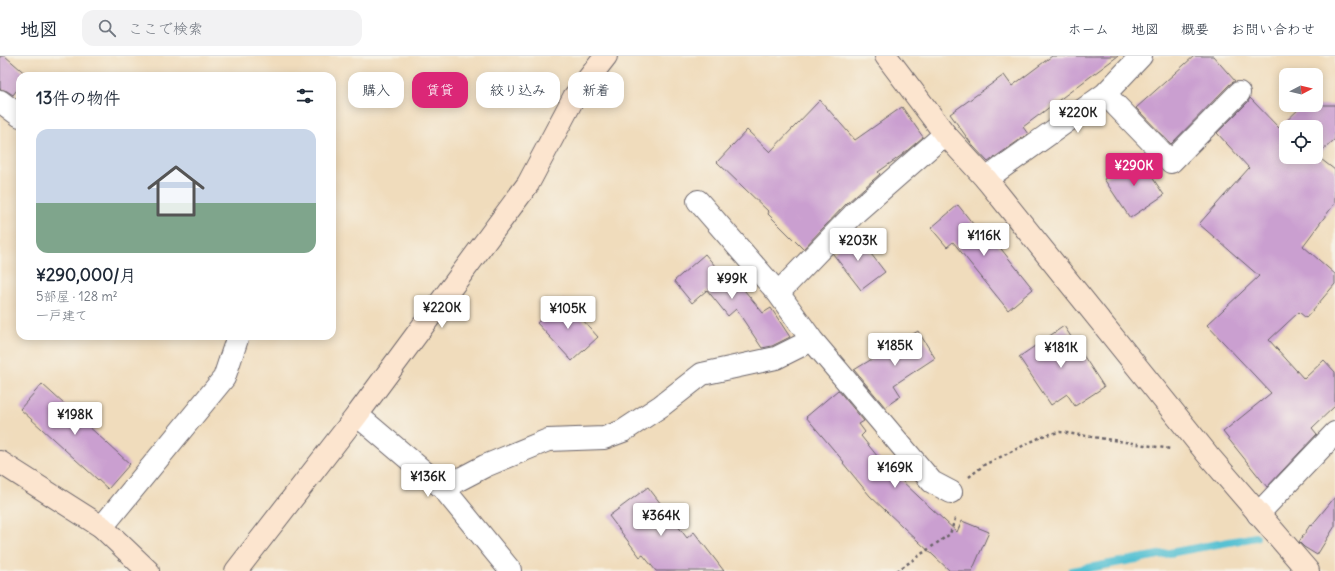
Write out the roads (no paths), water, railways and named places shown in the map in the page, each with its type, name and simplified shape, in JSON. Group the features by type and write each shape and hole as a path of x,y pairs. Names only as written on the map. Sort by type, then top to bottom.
{"street":[{"path":"236,571 357,416 528,184 574,97 606,56"},
{"path":"886,56 945,134 986,179 1208,455 1308,571"},
{"path":"986,179 1105,94 1141,56"},
{"path":"1105,94 1171,162 1239,93"},
{"path":"0,101 16,113"},
{"path":"778,293 856,212 945,134"},
{"path":"698,201 778,293 812,340 932,482 951,492"},
{"path":"102,527 224,378 237,340"},
{"path":"443,488 485,466 548,440 604,438 623,431 661,406 702,374 776,358 812,340"},
{"path":"357,416 443,488 510,570"},
{"path":"1258,514 1335,433"},
{"path":"0,462 102,527 148,571"}],"waterway":[{"path":"1072,571 1256,537"}]}
